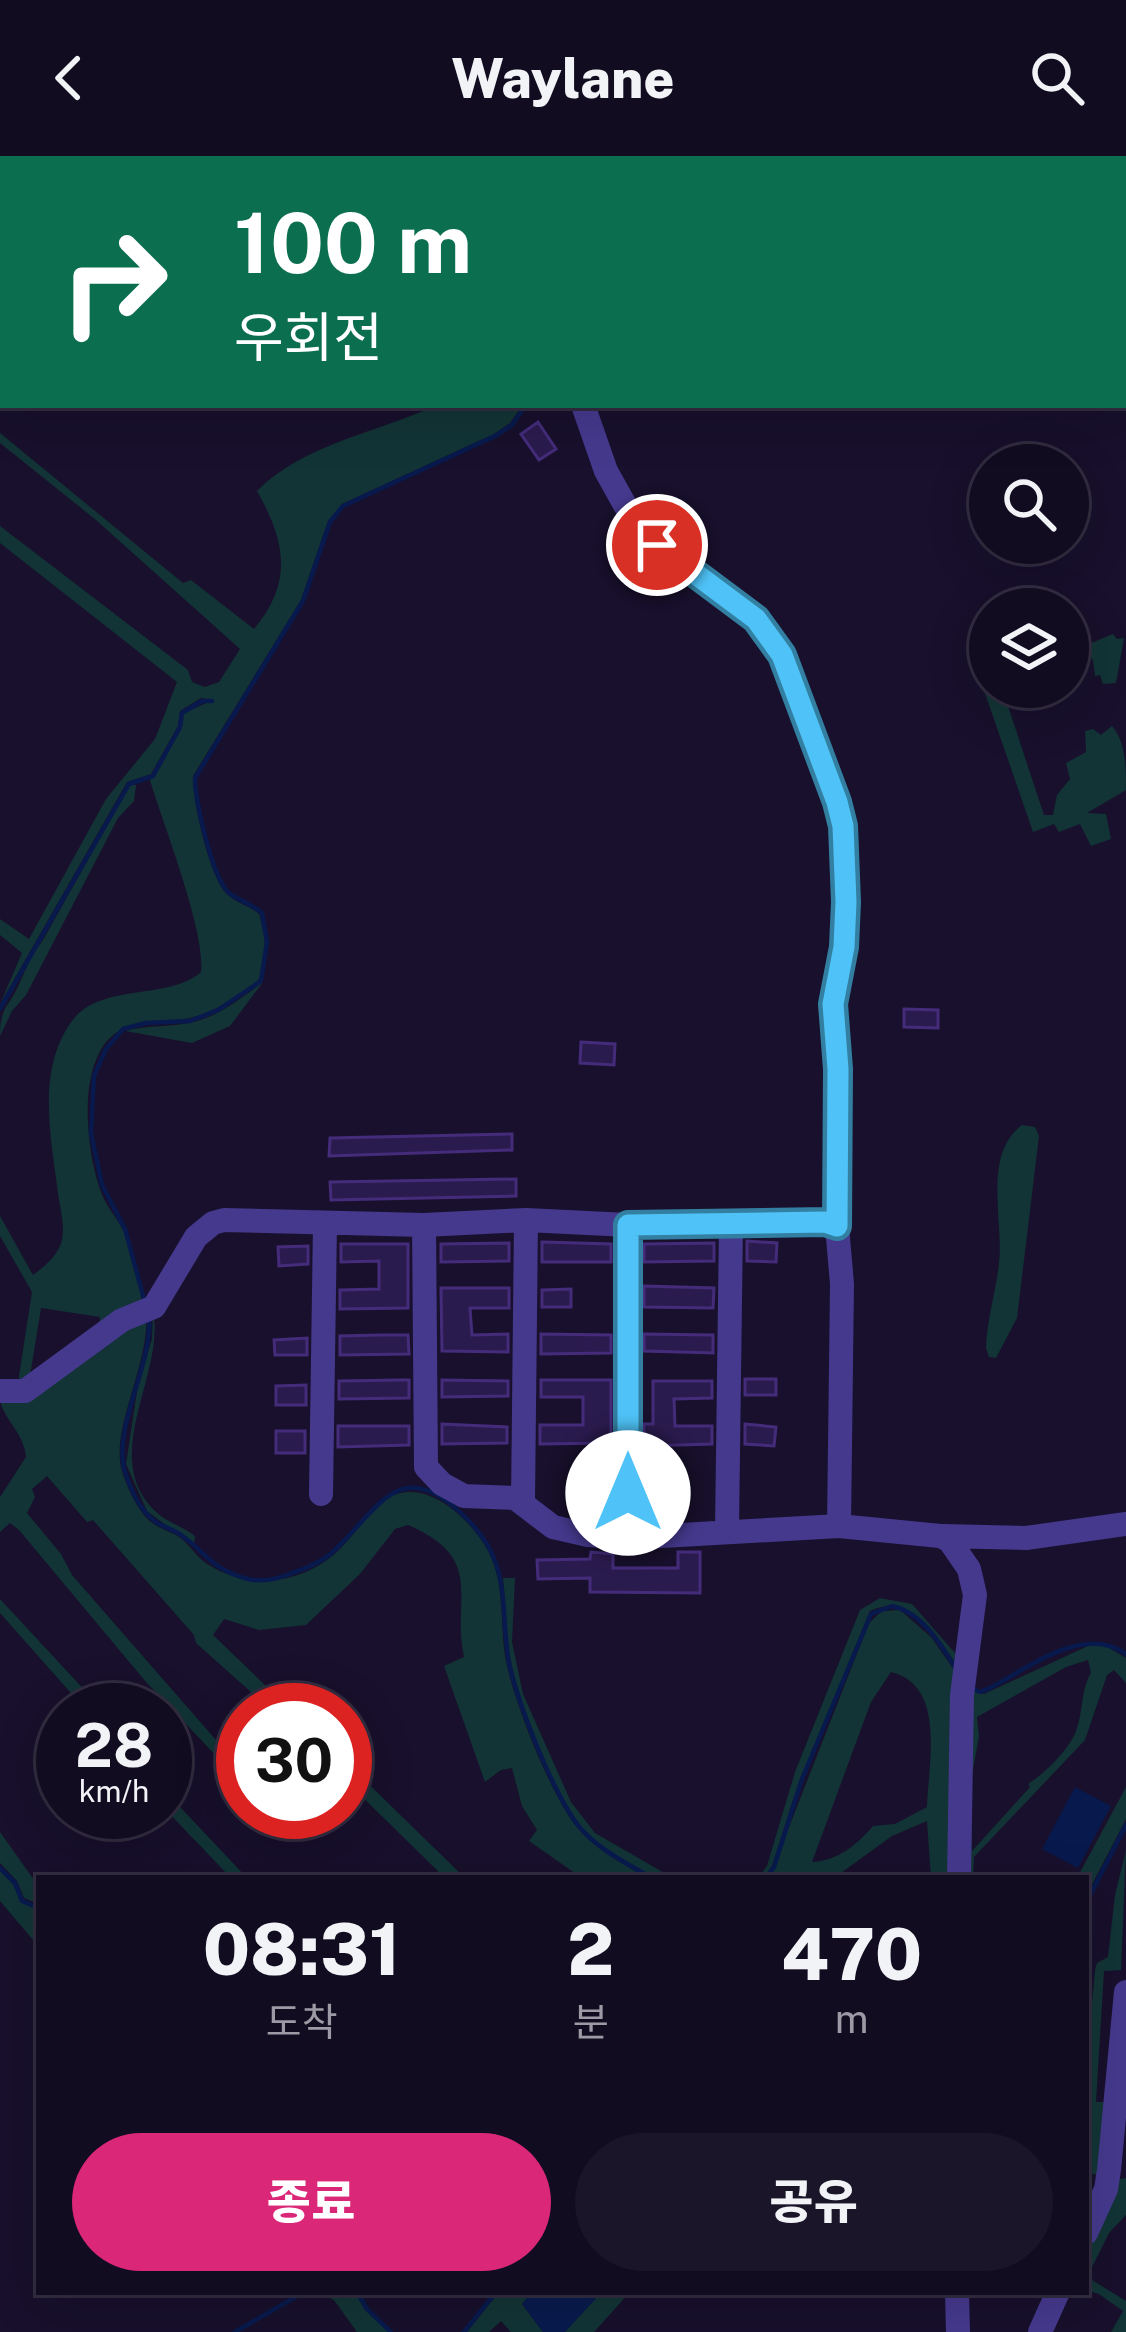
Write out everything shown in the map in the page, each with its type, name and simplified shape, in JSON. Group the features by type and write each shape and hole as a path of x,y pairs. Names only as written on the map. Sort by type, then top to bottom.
{"street":[{"path":"584,408 606,471 640,532 756,619 782,655 843,826 844,947 833,1004 842,1284 839,1526"},
{"path":"0,1390 25,1391 122,1320 154,1307 196,1237 213,1223 239,1219 424,1225 526,1220 628,1225 825,1222 837,1226"},
{"path":"523,1502 526,1220"},
{"path":"321,1494 325,1223"},
{"path":"727,1532 731,1224"},
{"path":"424,1225 426,1467 442,1484 464,1496 515,1498 535,1516 568,1532 627,1538 839,1526 1026,1538 1126,1524"},
{"path":"627,1538 628,1225"},
{"path":"940,1536 964,1558 975,1595 962,1695 959,1875"},
{"path":"1089,2226 1109,2170 1126,1992"},
{"path":"957,2295 958,2332"},
{"path":"1040,2332 1057,2295"}],"green space":[{"path":"429,408 521,408 494,434 342,504 328,521 301,600 193,776 214,872 231,897 259,914 265,946 263,970 248,989 207,1012 128,1027 106,1042 91,1077 90,1141 100,1190 128,1243 143,1305 99,1329 100,1317 41,1308 29,1382 17,1389 32,1292 0,1236 0,1216 33,1275 54,1256 62,1240 50,1082 61,1040 72,1021 100,1001 171,986 201,972 197,931 150,780 181,728 184,713 213,700 201,698 180,711 178,726 151,774 127,782 0,1004 22,953 0,935 0,919 29,939 106,799 155,739 177,682 0,543 0,526 188,670 192,682 205,687 219,682 240,649 96,520 0,443 0,433 183,583 191,580 254,629 275,594 281,561 274,527 257,491 319,450"},
{"path":"1113,634 1124,638 1116,683 1103,684 1100,675 1095,676 1089,644"},
{"path":"990,708 1009,708 1044,815 1053,815 1057,795 1070,779 1066,763 1086,752 1085,731 1093,729 1101,735 1112,726 1124,755 1126,790 1087,813 1106,814 1111,839 1091,846 1080,824 1059,832 1054,824 1033,832"},
{"path":"130,785 136,785 134,801 118,818 0,1036 4,1012 30,960"},
{"path":"263,982 230,1026 192,1043 125,1031 204,1019"},
{"path":"1022,1125 1035,1127 1039,1136 1017,1318 996,1358 989,1357 986,1348 999,1263 998,1171 1002,1153"},
{"path":"153,1311 154,1335 151,1361 132,1465 139,1489 155,1511 195,1536 194,1546 147,1511 126,1464 138,1385 152,1339"},
{"path":"146,1315 143,1353 122,1433 121,1467 146,1517 179,1537 209,1565 243,1579 296,1576 328,1559 391,1496 418,1493 445,1503 477,1534 493,1562 509,1674 524,1722 557,1796 587,1838 642,1875 578,1875 529,1841 537,1830 522,1806 512,1768 485,1782 444,1666 464,1657 461,1582 457,1566 433,1538 408,1525 395,1529 360,1574 306,1625 259,1630 224,1619 213,1635 263,1683 241,1683 196,1643 194,1635 93,1520 87,1522 47,1476 32,1489 35,1497 27,1513 72,1575 166,1683 147,1683 19,1530 10,1523 0,1532 0,1497 26,1457 0,1396"},
{"path":"503,1578 515,1578 512,1642 523,1694 571,1802 595,1833 668,1875 654,1875 617,1858 573,1817 537,1741 515,1678"},
{"path":"880,1598 912,1604 962,1661 960,1670 934,1632 912,1612 885,1606 870,1611 793,1800 772,1866 760,1875 795,1772 860,1610"},
{"path":"0,1599 78,1683 62,1683 0,1613"},
{"path":"900,1610 931,1637 959,1677 955,1875 931,1875 927,1821 892,1836 838,1875 770,1875 869,1623 882,1611","holes":["891,1672 909,1680 920,1693 930,1729 927,1807 895,1824 873,1826 846,1851 812,1862 871,1702"]},
{"path":"1090,1645 1104,1645 1126,1658 1126,1683 1114,1670 1107,1675 1085,1740 974,1857 973,1875 963,1875 966,1688 984,1694","holes":["1088,1660 1091,1673 1068,1746 1028,1784 972,1851 970,1787 979,1736 977,1717 1066,1667"]},
{"path":"192,1713 216,1740 216,1756 192,1730"},
{"path":"372,1787 462,1875 442,1875 372,1806"},
{"path":"1126,1787 1126,1819 1089,1890 1089,1875 1079,1875"},
{"path":"192,1820 244,1875 228,1875 192,1837"},
{"path":"0,1832 36,1883 36,1903 24,1898 17,1881 0,1863"},
{"path":"1126,1850 1121,1970 1104,1971 1096,2102 1109,2102 1104,2177 1089,2173 1089,2037 1095,1970 1108,1957"},
{"path":"0,1871 21,1902 36,1908 36,1943 0,1901"},
{"path":"1126,2178 1126,2215 1109,2233 1089,2273 1089,2239 1114,2180"},
{"path":"1089,2278 1126,2301 1126,2332 1111,2332 1123,2311 1089,2291"},
{"path":"324,2295 357,2295 389,2332 357,2332 334,2300"},
{"path":"497,2295 530,2295 522,2304 543,2332 511,2332 501,2321 489,2332 467,2332"},
{"path":"597,2295 627,2295 594,2332 565,2332"}],"water":[{"path":"1075,1787 1111,1806 1078,1868 1042,1849"},
{"path":"530,2295 599,2295 565,2332 543,2332 522,2304"}],"building":[{"path":"538,422 556,449 539,460 521,434"},
{"path":"904,1009 938,1010 938,1028 904,1027"},
{"path":"581,1042 615,1044 614,1065 580,1063"},
{"path":"512,1134 512,1150 329,1156 330,1138"},
{"path":"516,1179 516,1196 331,1200 330,1182"},
{"path":"747,1241 777,1243 776,1262 747,1261"},
{"path":"542,1242 611,1244 611,1262 542,1262"},
{"path":"509,1243 509,1261 441,1262 441,1244"},
{"path":"714,1243 714,1261 644,1262 644,1244"},
{"path":"341,1244 408,1244 408,1308 340,1309 340,1290 379,1289 379,1261 341,1262"},
{"path":"308,1246 308,1264 279,1266 278,1247"},
{"path":"644,1286 714,1288 713,1308 644,1307"},
{"path":"441,1288 509,1288 509,1308 470,1308 472,1335 508,1334 508,1352 442,1351"},
{"path":"571,1289 571,1307 542,1307 542,1290"},
{"path":"541,1334 611,1335 611,1353 541,1354"},
{"path":"644,1334 713,1335 713,1353 644,1351"},
{"path":"408,1335 409,1354 340,1355 340,1336"},
{"path":"307,1338 307,1355 275,1355 274,1340"},
{"path":"745,1379 776,1379 776,1395 745,1395"},
{"path":"409,1380 409,1398 339,1399 339,1381"},
{"path":"442,1380 508,1381 508,1396 442,1397"},
{"path":"541,1380 611,1380 611,1443 540,1444 540,1425 583,1425 583,1397 541,1397"},
{"path":"653,1381 712,1381 712,1398 674,1399 675,1426 712,1426 712,1444 644,1446 644,1424 653,1424"},
{"path":"306,1385 306,1405 276,1405 276,1386"},
{"path":"442,1424 507,1427 507,1443 442,1444"},
{"path":"745,1424 776,1427 774,1446 745,1444"},
{"path":"338,1426 409,1426 409,1445 338,1447"},
{"path":"276,1431 305,1431 305,1453 276,1453"},
{"path":"591,1552 613,1554 613,1568 678,1568 678,1552 700,1552 700,1593 590,1592 590,1578 538,1579 537,1560 590,1559"}],"waterway":[{"path":"144,1299 125,1229 102,1185 91,1133 94,1076 106,1049 123,1029 190,1021 218,1010 261,981 267,942 262,913 228,892 216,871 195,778 303,601 330,522 343,506 495,436 512,425 524,408"},
{"path":"0,1009 129,784 153,776 180,727 182,713 202,701 212,701"},
{"path":"149,1317 122,1451 129,1483 145,1512 225,1570 264,1580 323,1559 394,1493 424,1489 442,1498 478,1532 496,1564 512,1675 562,1799 591,1839 647,1875"},
{"path":"768,1875 802,1779 871,1614 892,1606 912,1615 955,1667"},
{"path":"973,1689 990,1688 1075,1646 1110,1646 1126,1654"},
{"path":"1089,1897 1126,1825"},
{"path":"0,1868 15,1883 22,1901 36,1907"},
{"path":"235,2332 299,2295"},
{"path":"359,2295 391,2332"},
{"path":"464,2332 494,2295"}],"route":[{"path":"628,1493 628,1225 825,1222 837,1226 838,1069 833,1004 844,947 846,902 843,826 837,802 782,655 756,619 657,545"}]}
